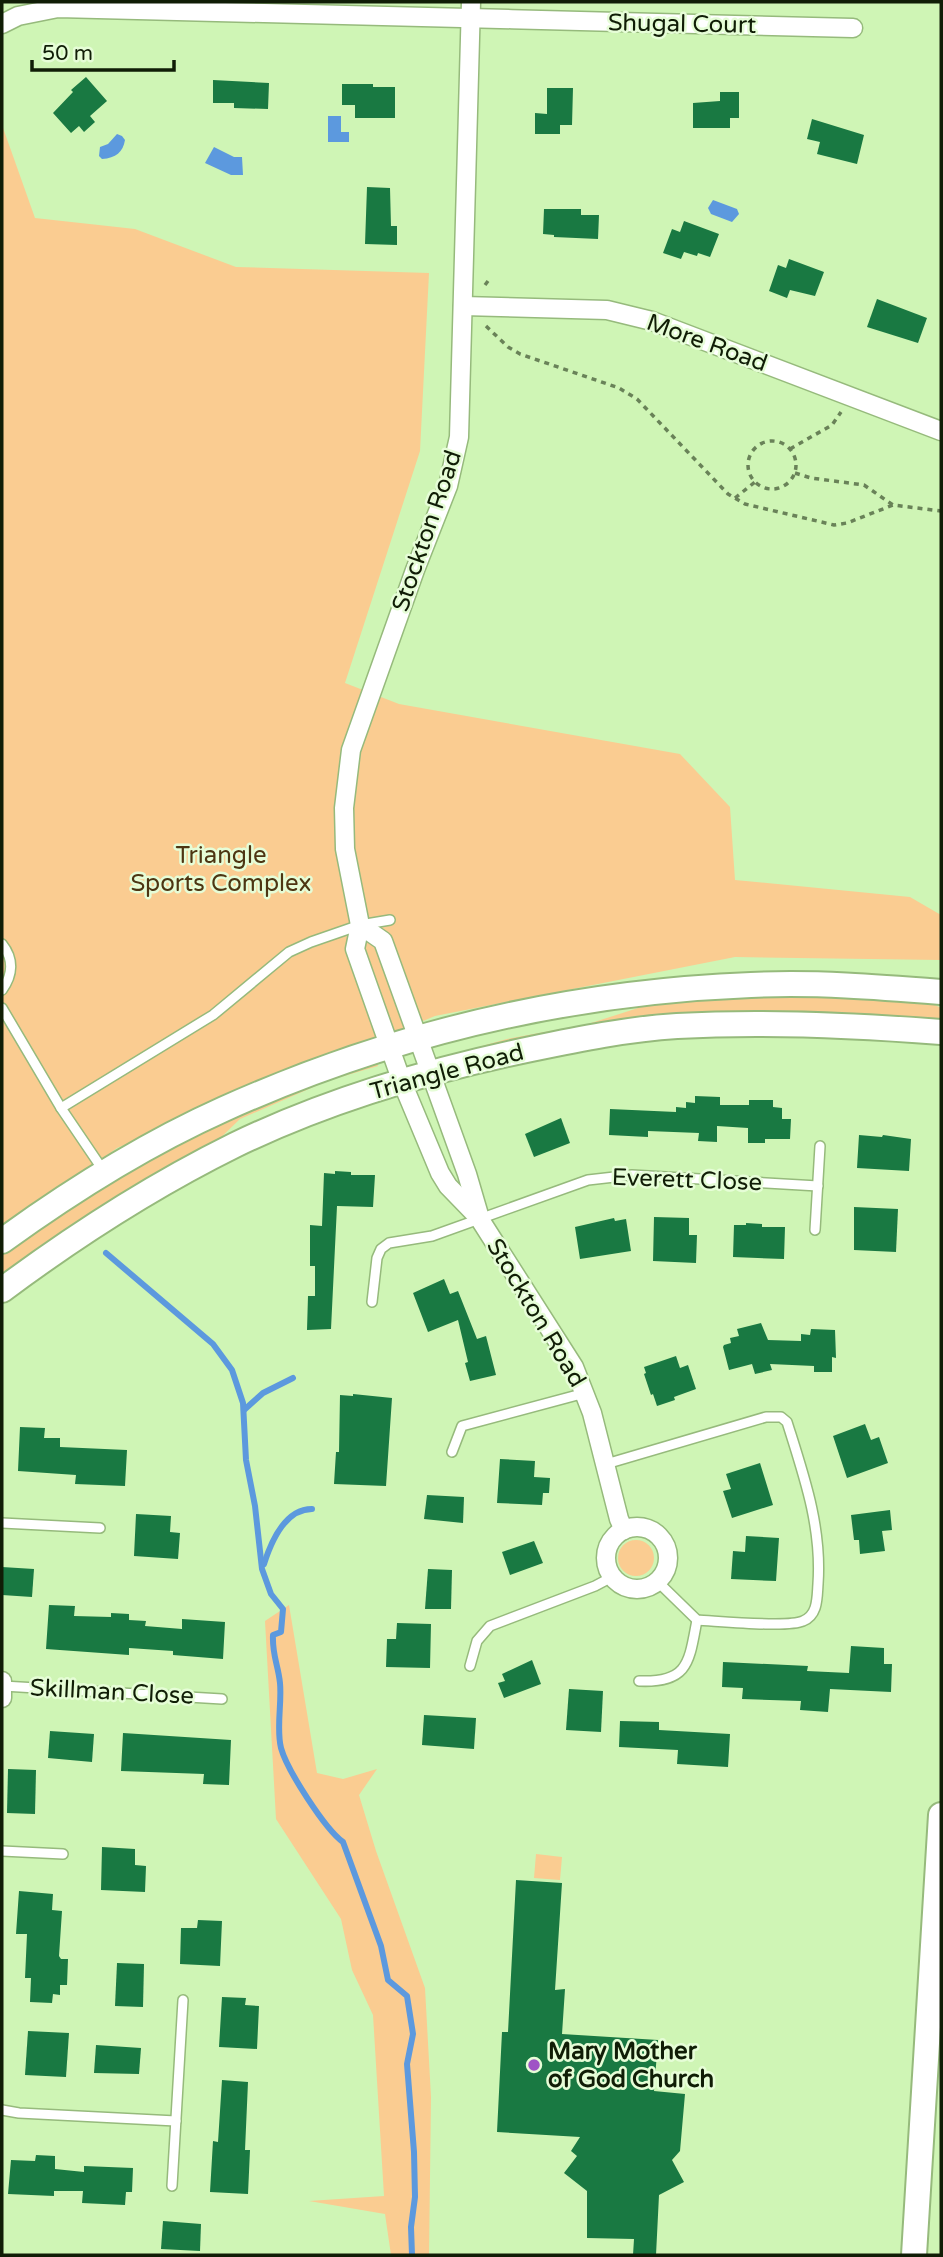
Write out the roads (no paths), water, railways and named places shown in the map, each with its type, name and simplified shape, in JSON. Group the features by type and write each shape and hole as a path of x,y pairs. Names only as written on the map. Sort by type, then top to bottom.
{"street":[{"name":"Shugal Court","path":"2,24 18,16 58,8 470,10 853,28"},
{"name":"Stockton Road","path":"470,10 459,437 448,486 415,569 351,750 344,808 345,849 360,926 355,949 402,1082 440,1172 448,1185 480,1219 575,1367 624,1530"},
{"name":"More Road","path":"463,306 607,310 652,321 941,431"},
{"name":"Stockton Road","path":"360,926 383,941 432,1073 480,1219"},
{"name":"Triangle Road","path":"2,1241 51,1206 105,1173 223,1109 342,1061 418,1037 545,1007 675,989 753,985 876,987 941,992"},
{"name":"Triangle Road","path":"2,1290 79,1234 237,1144 310,1113 432,1073 577,1040 674,1027 815,1024 941,1032"},
{"path":"624,1530 651,1530 665,1545 668,1562 658,1582 637,1590 623,1586 612,1577 607,1567 608,1547 613,1538 624,1530"},
{"path":"914,2255 929,2079 941,1815"}],"lane":[{"path":"61,1108 213,1015 289,952 360,926 390,920"},
{"path":"2,944 9,956 11,967 9,979 2,990"},
{"path":"2,1009 61,1108 105,1173"},
{"path":"815,1230 820,1146"},
{"name":"Everett Close","path":"372,1302 376,1258 389,1242 432,1236 569,1185 610,1176 818,1185"},
{"path":"452,1452 462,1426 585,1393"},
{"path":"606,1464 766,1417 781,1417 787,1422 815,1518 819,1565 815,1610 806,1621 789,1624 696,1620 658,1582"},
{"path":"2,1523 100,1528"},
{"path":"470,1666 477,1641 490,1626 612,1577"},
{"path":"639,1681 656,1682 669,1679 681,1670 689,1661 696,1620"},
{"name":"Skillman Close","path":"2,1689 222,1699"},
{"path":"2,1851 63,1854"},
{"path":"172,2186 183,2000"},
{"path":"2,2110 176,2121"}],"water":[{"path":"328,116 341,116 341,132 349,132 349,142 328,142"},
{"path":"117,134 125,140 123,148 115,156 102,159 99,156 100,147 108,144"},
{"path":"214,147 234,157 242,157 243,175 231,175 205,163"},
{"path":"713,200 737,209 739,214 732,222 711,214 708,208"}],"waterway":[{"path":"106,1253 213,1344 232,1370 243,1403 246,1460 255,1506 262,1569 271,1594 283,1609 281,1632 273,1635 280,1683 281,1748 308,1798 343,1842 381,1946 388,1980 407,1996 413,2034 407,2064 414,2152 412,2255"},
{"path":"244,1410 263,1393 293,1378"},
{"path":"264,1564 280,1528 294,1514 312,1509"}],"place":[{"name":"Mary Mother of God Church","path":"534,2065"}],"park label":[{"name":"Triangle Sports Complex","path":"221,869"}]}
